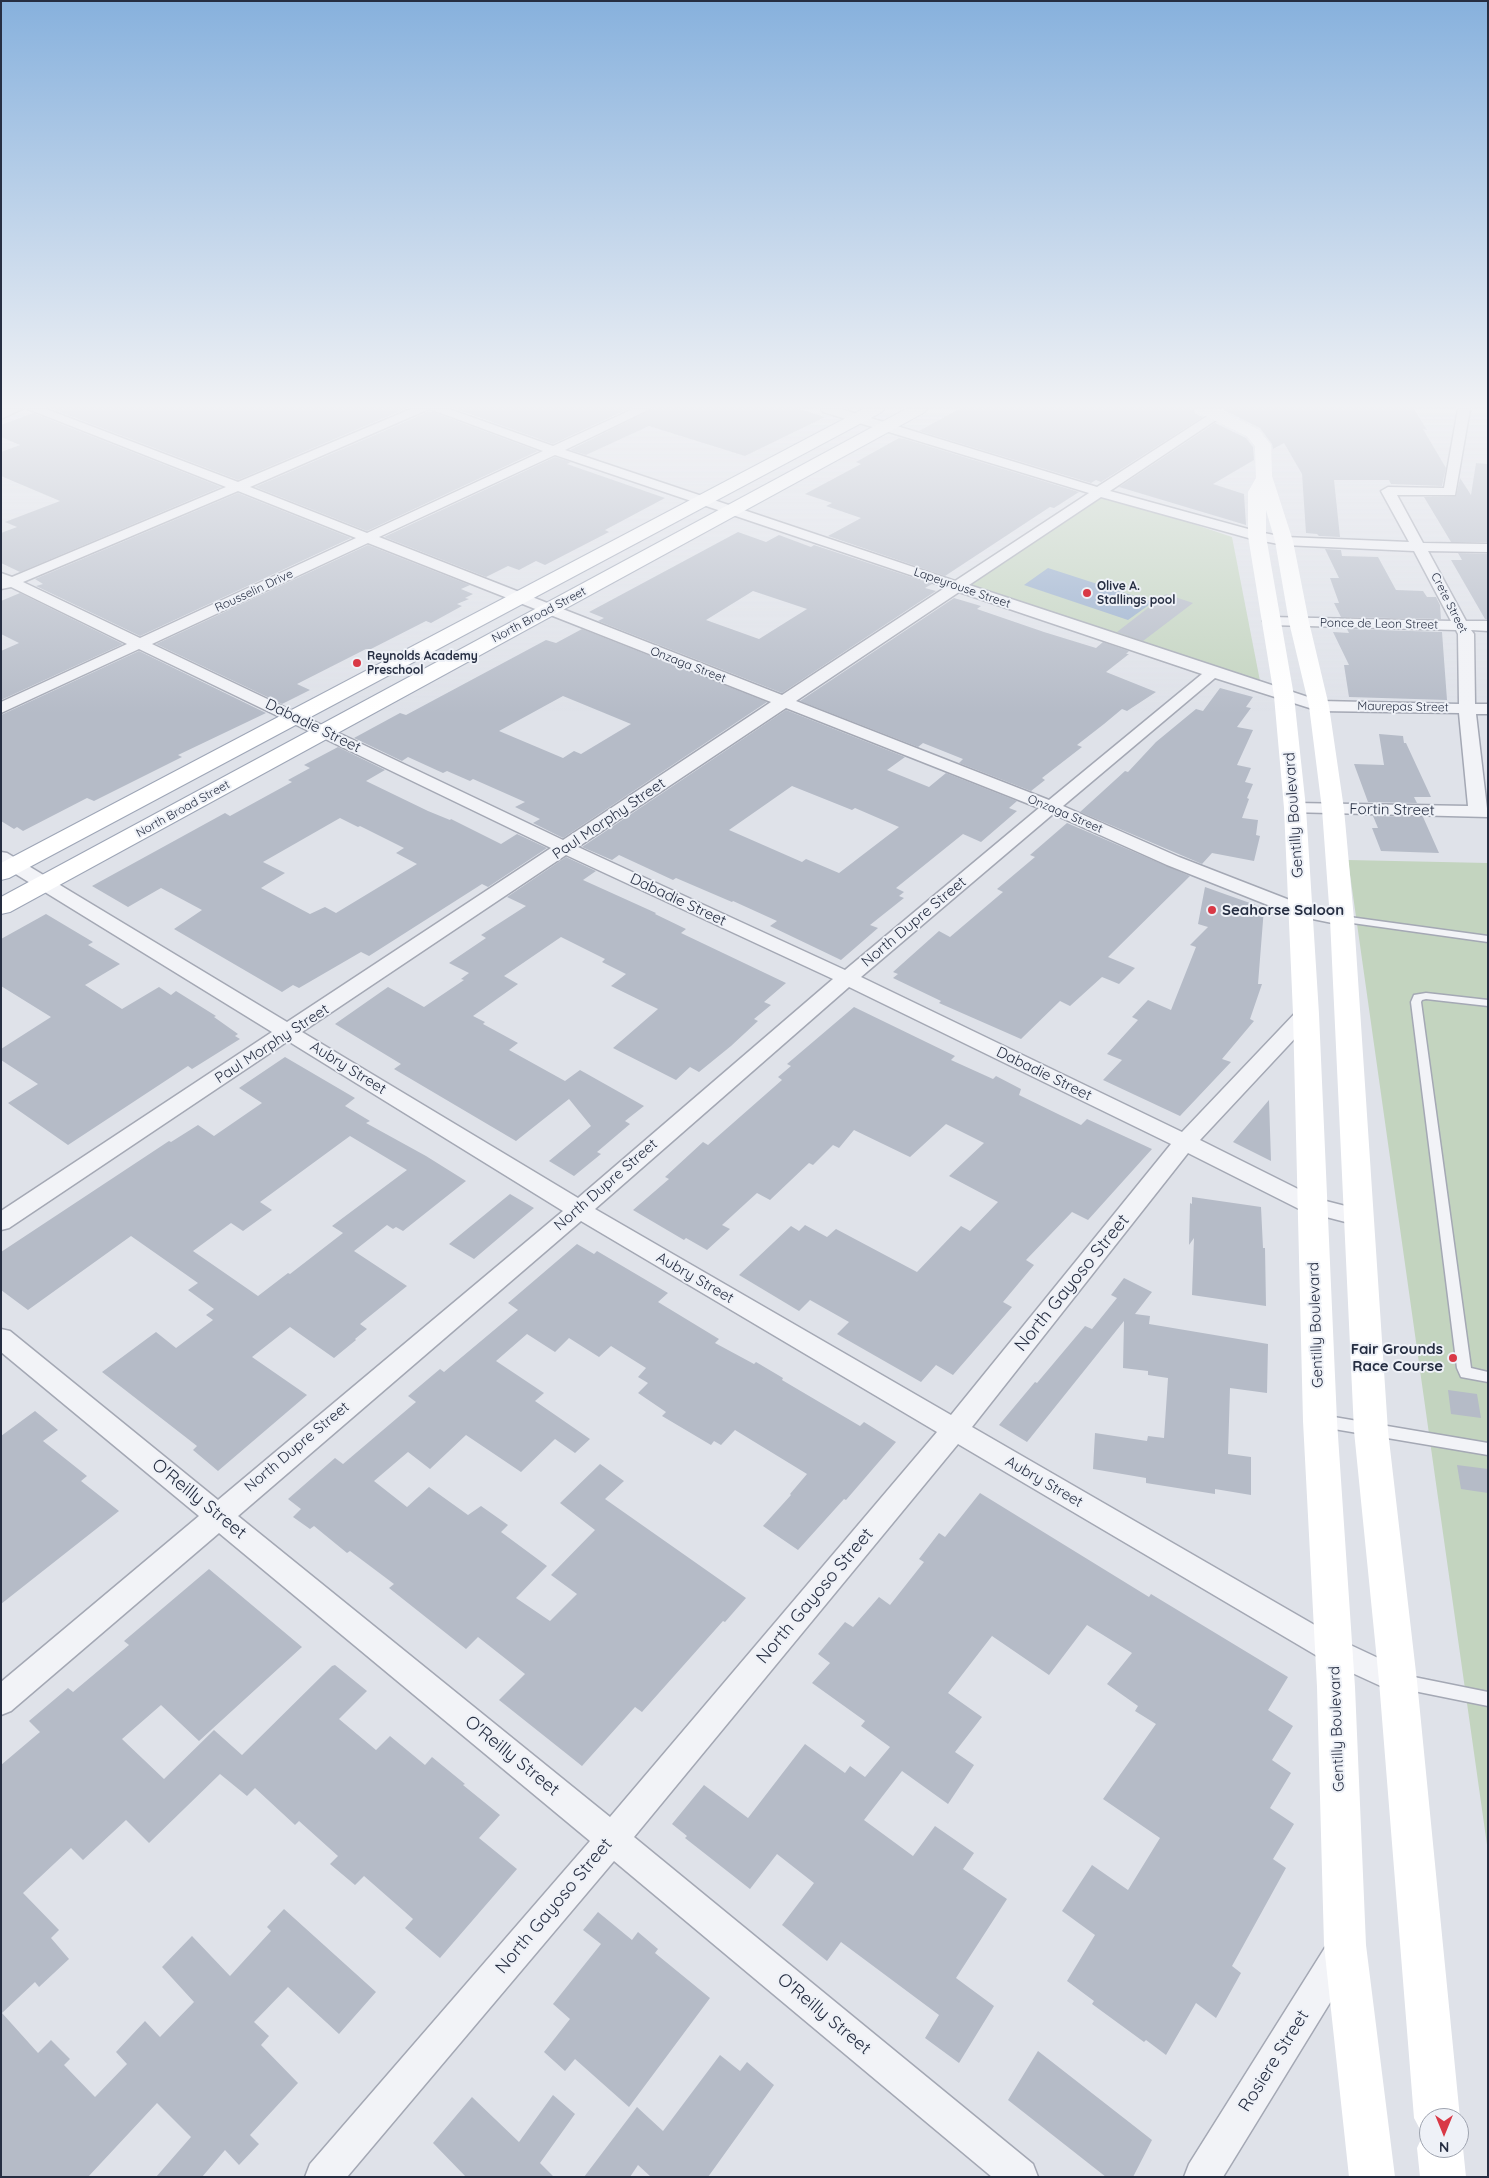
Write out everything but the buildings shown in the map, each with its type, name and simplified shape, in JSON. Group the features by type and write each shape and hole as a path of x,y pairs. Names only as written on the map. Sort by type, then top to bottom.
{"main road":[{"name":"North Broad Street","path":"6,865 295,717 684,511"},
{"name":"North Broad Street","path":"1,908 731,511"},
{"name":"Gentilly Boulevard","path":"1257,511 1257,536 1284,696 1295,808 1306,1014 1311,1205 1320,1421 1334,1651 1345,1945 1372,2177"},
{"name":"Gentilly Boulevard","path":"1275,511 1284,541 1299,622 1319,706 1333,809 1342,919 1371,1431 1398,1681 1436,2108"},
{"path":"1441,2158 1442,2177"}],"street":[{"path":"5,582 181,511"},
{"name":"Onzaga Street","path":"298,511 1051,807 1173,860 1300,911 1342,919"},
{"name":"Rousselin Drive","path":"1,708 426,511"},
{"name":"Lapeyrouse Street","path":"734,511 959,588 1319,706"},
{"name":"Paul Morphy Street","path":"1,1222 290,1032 784,702 959,588 1072,511"},
{"path":"1166,511 1257,536 1284,541 1488,548"},
{"name":"Crete Street","path":"1399,511 1466,634 1467,709 1482,812"},
{"name":"Dabadie Street","path":"5,582 295,717 565,848 847,978 1311,1205 1358,1217"},
{"name":"Ponce de Leon Street","path":"1270,622 1488,626"},
{"name":"North Dupre Street","path":"1,1701 579,1210 847,978 1213,672"},
{"name":"Maurepas Street","path":"1319,706 1488,709"},
{"name":"Fortin Street","path":"1295,808 1482,812"},
{"name":"Aubry Street","path":"6,865 45,884 579,1210 954,1430 1334,1651 1398,1681"},
{"name":"North Gayoso Street","path":"323,2177 612,1838 954,1430 1185,1142 1306,1014"},
{"name":"O'Reilly Street","path":"1,1338 612,1838 1020,2177"},
{"name":"Rosiere Street","path":"1202,2177 1345,1945"}],"lane":[{"path":"1342,919 1488,939"},
{"path":"1488,1003 1426,996 1418,997 1416,1002 1464,1368 1466,1373 1488,1377"},
{"path":"1320,1421 1488,1449"},
{"path":"1398,1681 1488,1699"}],"green space":[{"path":"1072,511 1154,511 1232,537 1260,681 1213,672 959,587"},
{"name":"Fair Grounds Race Course","path":"1348,860 1488,863 1488,1852"}],"water":[{"name":"Olive A. Stallings pool","path":"1048,568 1153,602 1128,620 1024,585"}],"place":[{"name":"Olive A. Stallings pool","path":"1087,593"},
{"name":"Reynolds Academy Preschool","path":"357,663"},
{"name":"Seahorse Saloon","path":"1212,910"},
{"name":"Fair Grounds Race Course","path":"1453,1358"}]}
